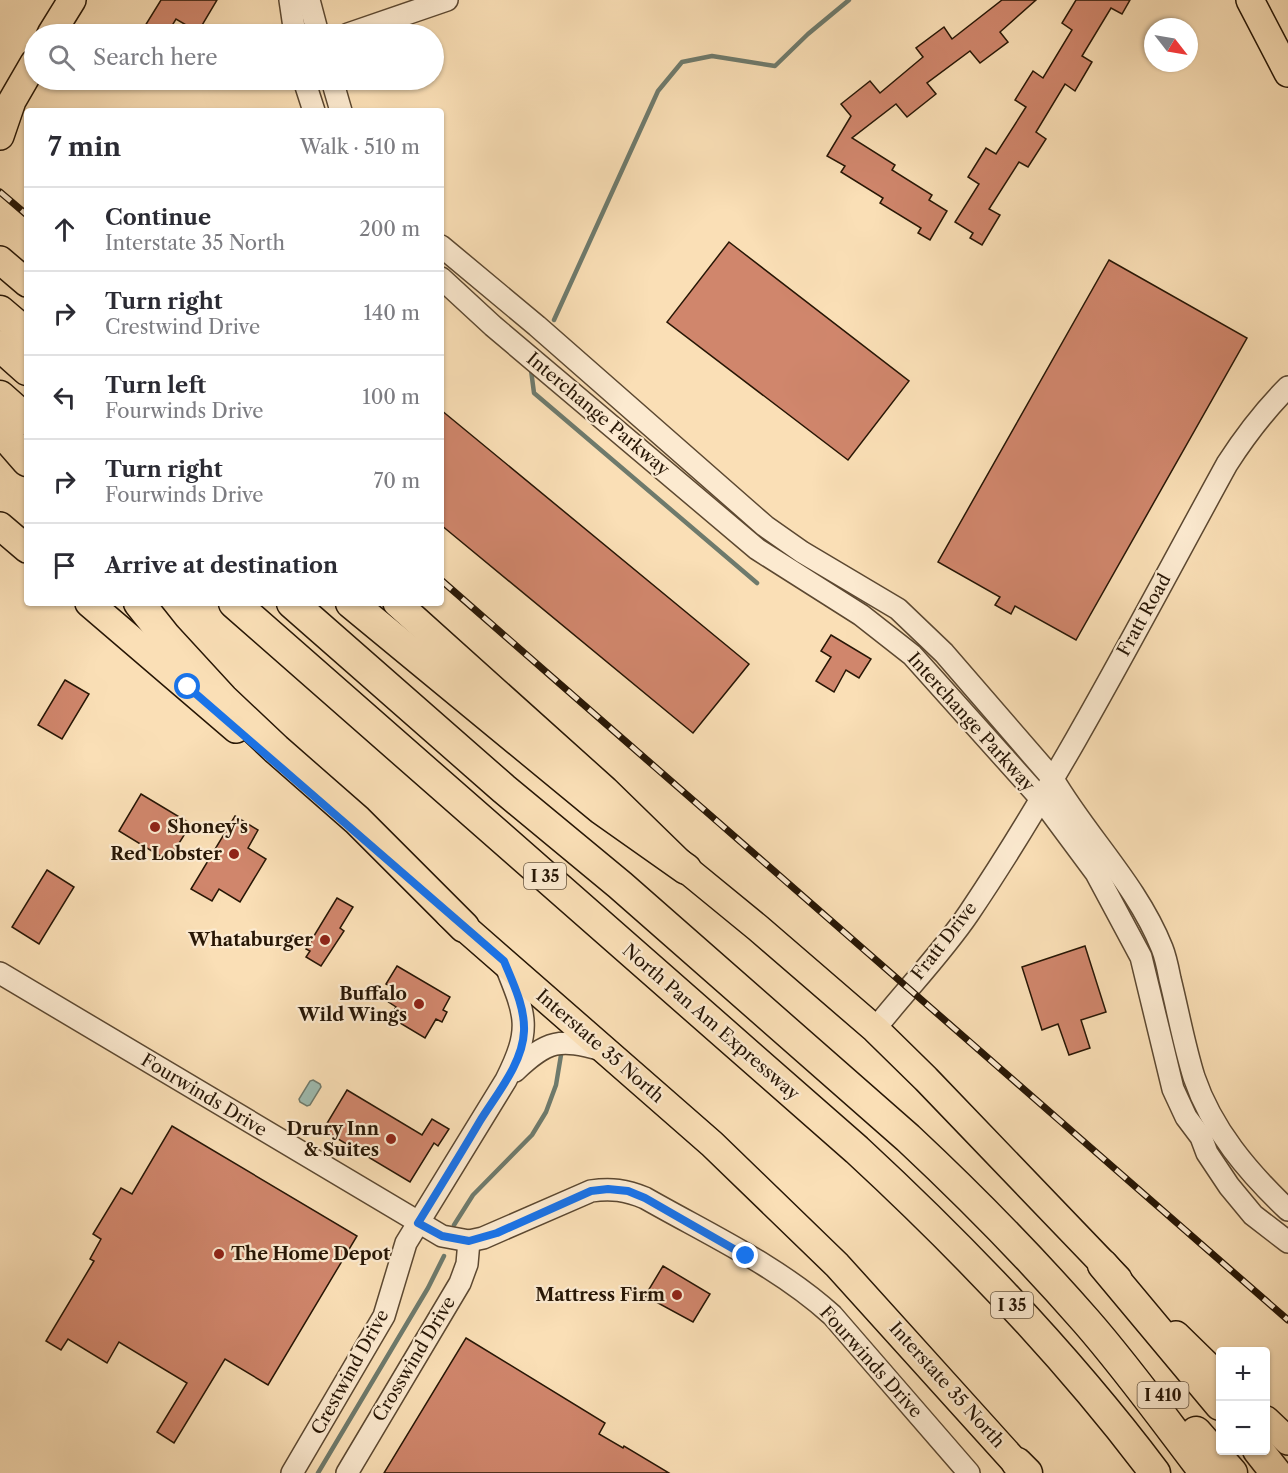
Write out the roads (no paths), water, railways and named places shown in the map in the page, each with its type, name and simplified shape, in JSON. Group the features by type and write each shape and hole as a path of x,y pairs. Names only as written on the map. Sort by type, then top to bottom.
{"highway":[{"path":"0,311 24,331"},
{"path":"0,346 24,367"},
{"path":"0,396 24,417"},
{"path":"0,430 24,458"},
{"path":"142,606 166,637 223,699 357,820 464,927"},
{"name":"North Pan Am Expressway","path":"237,606 857,1150 907,1197 977,1267 1044,1340 1123,1431 1155,1473"},
{"name":"I 35","path":"295,606 504,789 620,885 916,1145 1000,1227 1088,1323 1205,1473"},
{"path":"348,606 415,683 534,794 620,885"},
{"path":"355,606 601,809 686,869"},
{"path":"1103,1265 1218,1401"},
{"name":"I 410","path":"1088,1323 1167,1399 1232,1473"},
{"path":"1262,1455 1276,1473"}],"main road":[{"path":"57,24 72,0"},
{"path":"1250,0 1288,73"},
{"path":"0,136 6,107 24,79"},
{"path":"0,260 16,278"},
{"path":"0,526 24,546"},
{"name":"Interstate 35 North","path":"93,606 320,800 712,1144 837,1265 1023,1470"},
{"path":"400,606 605,790 686,869 874,1029 926,1079 1103,1265 1216,1373"},
{"path":"1270,1424 1288,1441"}],"street":[{"path":"291,0 294,24"},
{"path":"309,0 315,24"},
{"path":"377,24 447,0"},
{"path":"307,90 313,108"},
{"path":"335,90 340,108"},
{"name":"Interchange Parkway","path":"444,248 537,326 765,526 802,552 898,609 944,653 1053,779 1065,800 1145,913 1163,949 1195,1078 1218,1128 1235,1154 1262,1186 1288,1210"},
{"name":"Interchange Parkway","path":"444,281 493,326 757,549 861,615 912,655 1041,799 1096,873 1141,957 1173,1089 1186,1117 1201,1137 1207,1153 1228,1186 1253,1215 1288,1242"},
{"name":"Fratt Road","path":"1009,849 1053,779 1227,464 1267,408 1288,387"},
{"name":"Fratt Drive","path":"874,1029 967,915 1009,849"},
{"name":"Crestwind Drive","path":"292,1473 384,1316 406,1243 506,1080 522,1046 523,1014 504,961"},
{"name":"Fourwinds Drive","path":"0,973 442,1236 469,1241 497,1233 591,1191 608,1189 628,1191 645,1198 774,1271 811,1297 832,1315 969,1473"},
{"name":"Crestwind Drive","path":"506,1080 538,1050 549,1045 576,1042 606,1051"},
{"name":"Crosswind Drive","path":"347,1473 460,1283 467,1264 469,1241"}],"water":[{"path":"313,1080 321,1087 310,1105 307,1106 299,1099 310,1081"}],"waterway":[{"path":"554,320 658,91 682,62 712,56 775,66 808,34 849,0"},
{"path":"531,370 534,393 757,583"},
{"path":"454,1225 473,1195 532,1135 546,1112 556,1085 561,1055"},
{"path":"318,1473 428,1288 444,1256"}],"railway":[{"path":"0,192 24,212"},
{"path":"444,583 1288,1320"}],"place":[{"name":"Shoney's","path":"155,827"},
{"name":"Red Lobster","path":"234,854"},
{"name":"Whataburger","path":"325,940"},
{"name":"Buffalo Wild Wings","path":"419,1004"},
{"name":"Drury Inn & Suites","path":"391,1139"},
{"name":"The Home Depot","path":"219,1254"},
{"name":"Mattress Firm","path":"677,1295"}]}
